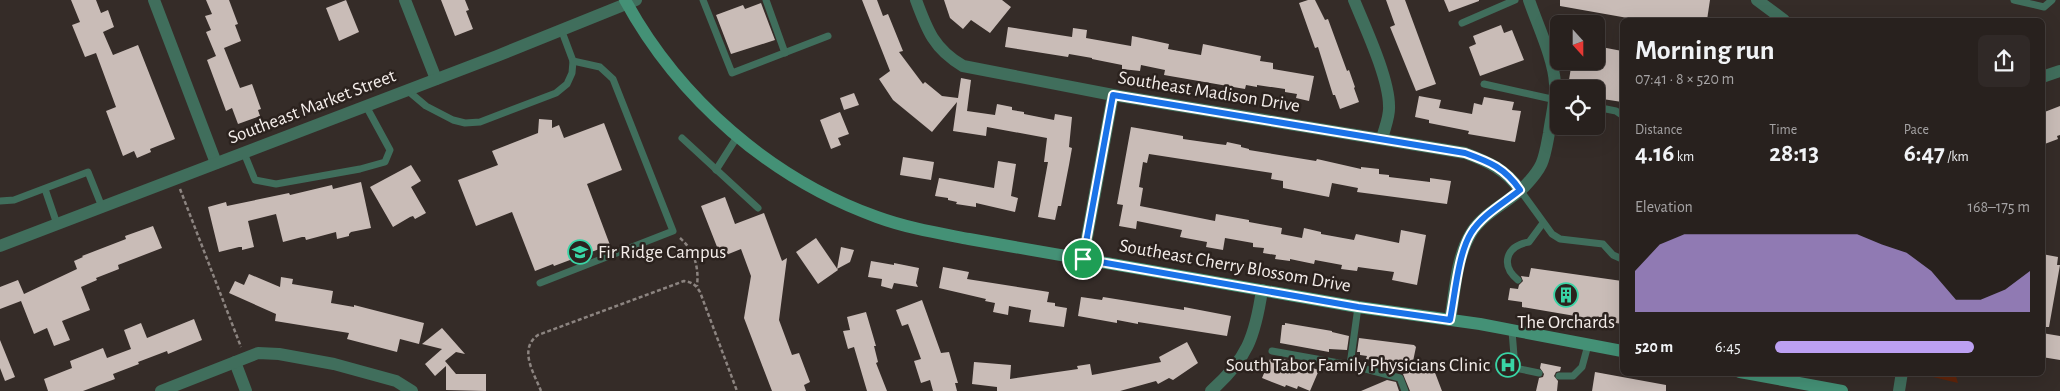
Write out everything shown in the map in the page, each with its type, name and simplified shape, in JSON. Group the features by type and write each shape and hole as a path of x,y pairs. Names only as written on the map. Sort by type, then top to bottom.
{"main road":[{"name":"Southeast Cherry Blossom Drive","path":"629,1 656,48 674,71 737,137 761,156 806,185 846,205 878,218 934,233 1620,351"},
{"path":"1761,376 1842,391"}],"street":[{"path":"154,0 216,164"},
{"path":"406,0 436,80"},
{"name":"Southeast Madison Drive","path":"916,0 926,26 938,47 950,58 964,66 1113,95 1465,153 1489,162 1503,170 1520,190"},
{"path":"1354,0 1389,97 1390,108 1382,140"},
{"path":"1529,0 1553,69 1554,80"},
{"path":"1757,0 1781,18"},
{"name":"Southeast Market Street","path":"0,246 436,80 629,1"},
{"path":"2045,75 2060,71"},
{"path":"1083,259 1113,95"},
{"path":"1450,320 1464,247 1471,232 1539,171 1550,131"},
{"path":"1211,391 1232,371 1251,341 1262,290"},
{"path":"161,391 258,353 306,358 396,381 412,391"},
{"path":"240,360 246,391"},
{"path":"1899,391 1901,376"}],"lane":[{"path":"703,0 732,74 828,36"},
{"path":"766,0 786,53"},
{"path":"1462,22 1515,0"},
{"path":"2014,0 2044,7 2052,0"},
{"path":"407,90 426,106 453,120 465,123 480,122 556,93 567,84 572,74 573,61 561,29"},
{"path":"540,283 672,231 613,79 600,67 573,61"},
{"path":"1484,84 1550,99"},
{"path":"244,153 255,180 276,184 360,169 384,162 390,150 366,106"},
{"path":"1605,108 1616,110 1620,113"},
{"path":"716,170 737,137"},
{"path":"682,138 758,208"},
{"path":"0,201 14,200 88,172 102,207"},
{"path":"45,189 57,224"},
{"path":"1520,190 1552,234 1560,239 1603,244 1613,255 1620,257"},
{"path":"1518,280 1511,274 1507,266 1508,256 1513,248 1521,243 1529,242 1543,223"},
{"path":"1350,365 1358,307"},
{"path":"1512,331 1515,368 1540,373"},
{"path":"1559,376 1574,376 1582,367 1588,345"},
{"path":"1272,351 1350,365 1400,378 1405,391"}],"path":[{"path":"175,179 240,360"},
{"path":"672,231 694,255 698,271 696,286 737,391"},
{"path":"541,391 527,352 528,346 538,335 674,283 684,281 691,282 696,286"}],"shaded area":[{"path":"1932,376 1956,376 1958,383"}],"building":[{"path":"71,0 96,0 101,13 108,10 114,27 103,32 113,55 138,45 175,139 150,149 151,152 137,158 134,151 123,156 106,111 116,107 96,53 85,57 72,25 80,22"},
{"path":"206,0 229,0 238,24 235,25 241,41 224,48 240,88 252,84 261,109 258,110 260,116 238,124 232,108 226,111 207,60 216,56 206,32 211,30 205,16 212,14"},
{"path":"346,0 359,32 339,41 326,8"},
{"path":"441,0 465,0 469,10 466,11 473,29 455,36"},
{"path":"862,0 877,0 883,16 888,14 903,51 899,52 923,84 925,82 942,96 958,98 961,78 971,80 967,111 995,115 997,104 1012,107 1012,110 1024,112 1024,114 1054,120 1055,114 1072,117 1069,147 1072,148 1061,206 1058,206 1055,220 1038,217 1048,162 1044,162 1047,138 987,127 986,136 953,131 957,102 932,132 893,100 879,79 890,71"},
{"path":"944,0 1002,0 1011,7 990,33 971,20 963,29 950,18"},
{"path":"1315,0 1325,20 1328,19 1347,71 1349,70 1359,102 1340,109 1335,95 1333,95 1318,47 1315,48 1299,3"},
{"path":"1386,0 1405,0 1436,84 1416,91 1390,27 1395,25"},
{"path":"1444,0 1479,0 1479,1 1449,12"},
{"path":"1560,0 1710,0 1707,18 1628,18 1560,6"},
{"path":"761,3 775,40 731,54 716,15 743,5 745,9"},
{"path":"1501,25 1504,33 1512,30 1524,60 1480,76 1469,47 1476,44 1473,36"},
{"path":"1008,27 1072,37 1073,28 1087,30 1086,38 1131,46 1132,36 1169,44 1168,49 1201,55 1203,44 1261,56 1260,61 1273,63 1273,69 1314,76 1309,101 1296,98 1297,94 1285,92 1285,89 1246,85 1245,89 1164,75 1165,70 1141,65 1140,71 1122,69 1122,65 1092,58 1069,54 1068,57 1005,47"},
{"path":"1605,48 1620,51 1620,102 1605,99 1605,80 1569,80 1571,70 1605,70"},
{"path":"854,93 859,105 844,110 840,98"},
{"path":"1419,96 1441,100 1439,108 1472,114 1474,103 1482,105 1484,97 1514,102 1512,110 1521,111 1515,142 1468,134 1469,131 1429,123 1429,120 1415,117"},
{"path":"2060,106 2060,135 2057,136 2058,139 2045,144 2045,112"},
{"path":"840,112 849,134 838,138 841,145 831,149 820,120"},
{"name":"Fir Ridge Campus","path":"539,119 552,120 552,128 559,125 564,138 604,123 622,170 587,184 610,245 535,271 512,212 476,226 458,180 498,165 492,151 538,133"},
{"path":"1131,127 1183,136 1183,139 1226,145 1227,142 1241,145 1241,147 1249,150 1316,161 1317,159 1361,169 1361,167 1379,169 1379,174 1389,175 1389,177 1430,182 1430,178 1451,181 1447,204 1357,192 1358,188 1332,183 1329,197 1283,188 1283,181 1271,179 1272,173 1149,154 1147,163 1143,162 1139,187 1143,188 1140,206 1215,221 1216,214 1249,220 1249,222 1282,228 1281,234 1302,238 1304,228 1321,232 1321,234 1354,240 1356,234 1399,243 1401,230 1426,235 1417,285 1392,280 1394,272 1358,267 1357,271 1341,269 1342,265 1315,260 1314,264 1290,259 1290,261 1275,259 1276,255 1263,253 1264,248 1253,247 1253,243 1225,238 1223,250 1206,247 1207,242 1180,237 1182,230 1137,221 1136,229 1119,226 1123,205 1117,204"},
{"path":"903,157 934,162 931,180 900,175"},
{"path":"998,161 1016,164 1011,196 1018,198 1015,212 976,203 976,207 956,204 957,202 948,200 948,198 935,196 939,178 994,188"},
{"path":"411,165 421,181 411,187 426,213 415,219 413,216 410,217 393,227 370,187"},
{"path":"361,182 371,228 351,232 349,236 337,239 336,232 306,240 305,237 302,237 283,242 276,214 248,221 254,247 242,250 242,247 239,247 219,252 208,207 226,202 227,206 289,193 290,195 332,185 333,189"},
{"path":"725,197 735,224 764,213 782,261 787,258 779,320 792,355 799,353 810,382 804,385 806,391 772,391 744,318 751,276 741,249 721,257 701,206"},
{"path":"153,226 162,248 118,265 119,269 96,278 97,280 81,287 90,310 62,321 70,340 54,346 47,328 34,334 21,301 0,309 0,287 18,280 24,294 77,269 74,261 82,256 126,239 125,236"},
{"path":"816,238 838,270 818,284 796,252"},
{"path":"841,247 854,250 850,262 837,269"},
{"path":"2045,255 2058,257 2057,265 2060,265 2049,327 2045,327"},
{"path":"871,261 919,268 916,283 918,287 894,283 892,289 881,286 882,279 868,277"},
{"path":"943,267 969,272 967,279 1049,292 1047,302 1055,303 1055,306 1067,308 1064,327 1029,322 1031,310 1009,306 1008,315 993,312 995,303 985,301 986,299 939,288"},
{"name":"The Orchards","path":"1531,268 1620,281 1620,324 1522,307 1522,302 1508,300 1510,288 1518,289 1523,281 1521,276 1529,277"},
{"path":"249,274 280,287 281,277 293,279 292,284 333,291 331,303 354,307 354,305 424,323 419,344 400,339 397,352 347,339 349,333 275,321 276,314 229,293 235,281 244,285"},
{"path":"1081,297 1102,300 1103,297 1184,310 1184,307 1231,316 1227,336 1138,322 1138,324 1117,320 1117,323 1078,316"},
{"path":"922,300 941,353 949,352 958,383 955,383 957,391 933,391 930,380 921,383 914,361 921,359 908,324 902,326 896,310"},
{"path":"866,312 876,346 874,346 878,362 876,363 887,391 867,391 854,347 848,349 843,331 850,330 847,317"},
{"path":"194,319 202,340 168,354 167,351 138,362 139,364 113,374 115,379 83,391 48,391 44,379 72,368 70,361 103,348 107,358 131,349 124,330 141,323 147,338"},
{"path":"1285,323 1332,331 1349,336 1347,350 1329,349 1329,352 1280,343 1282,325 1285,325"},
{"path":"442,328 465,354 456,352 445,361 456,374 486,374 486,391 446,390 446,366 435,376 425,364 442,349 422,344"},
{"path":"2045,334 2060,336 2060,360 2045,358"},
{"path":"1359,338 1414,345 1416,347 1412,366 1366,359 1367,356 1360,355 1360,352 1357,352"},
{"path":"0,340 15,377 5,381 0,368"},
{"path":"1187,342 1198,363 1173,380 1169,378 1158,384 1156,381 1120,391 997,391 997,387 972,384 974,362 1011,365 1010,379 1078,369 1077,366 1090,364 1092,375 1161,362 1159,357"},
{"path":"1277,357 1319,370 1310,391 1298,386 1297,389 1286,385 1285,387 1262,378 1270,359 1277,361"},
{"path":"1541,363 1561,367 1560,371 1556,372 1554,376 1558,381 1557,391 1536,391 1539,378 1543,377 1544,374 1540,368"},
{"path":"1429,366 1431,371 1434,370 1442,391 1410,391 1403,374"},
{"path":"1595,372 1666,385 1666,391 1592,391"},
{"path":"1387,380 1396,382 1399,391 1361,391"}],"place":[{"name":"Fir Ridge Campus","path":"580,252"},
{"name":"The Orchards","path":"1566,295"},
{"name":"South Tabor Family Physicians Clinic","path":"1508,365"}],"route":[{"path":"1113,95 1465,153 1489,162 1503,170 1520,190 1485,218 1471,232 1464,247 1450,320 1358,307 1083,259 1113,95"}]}
